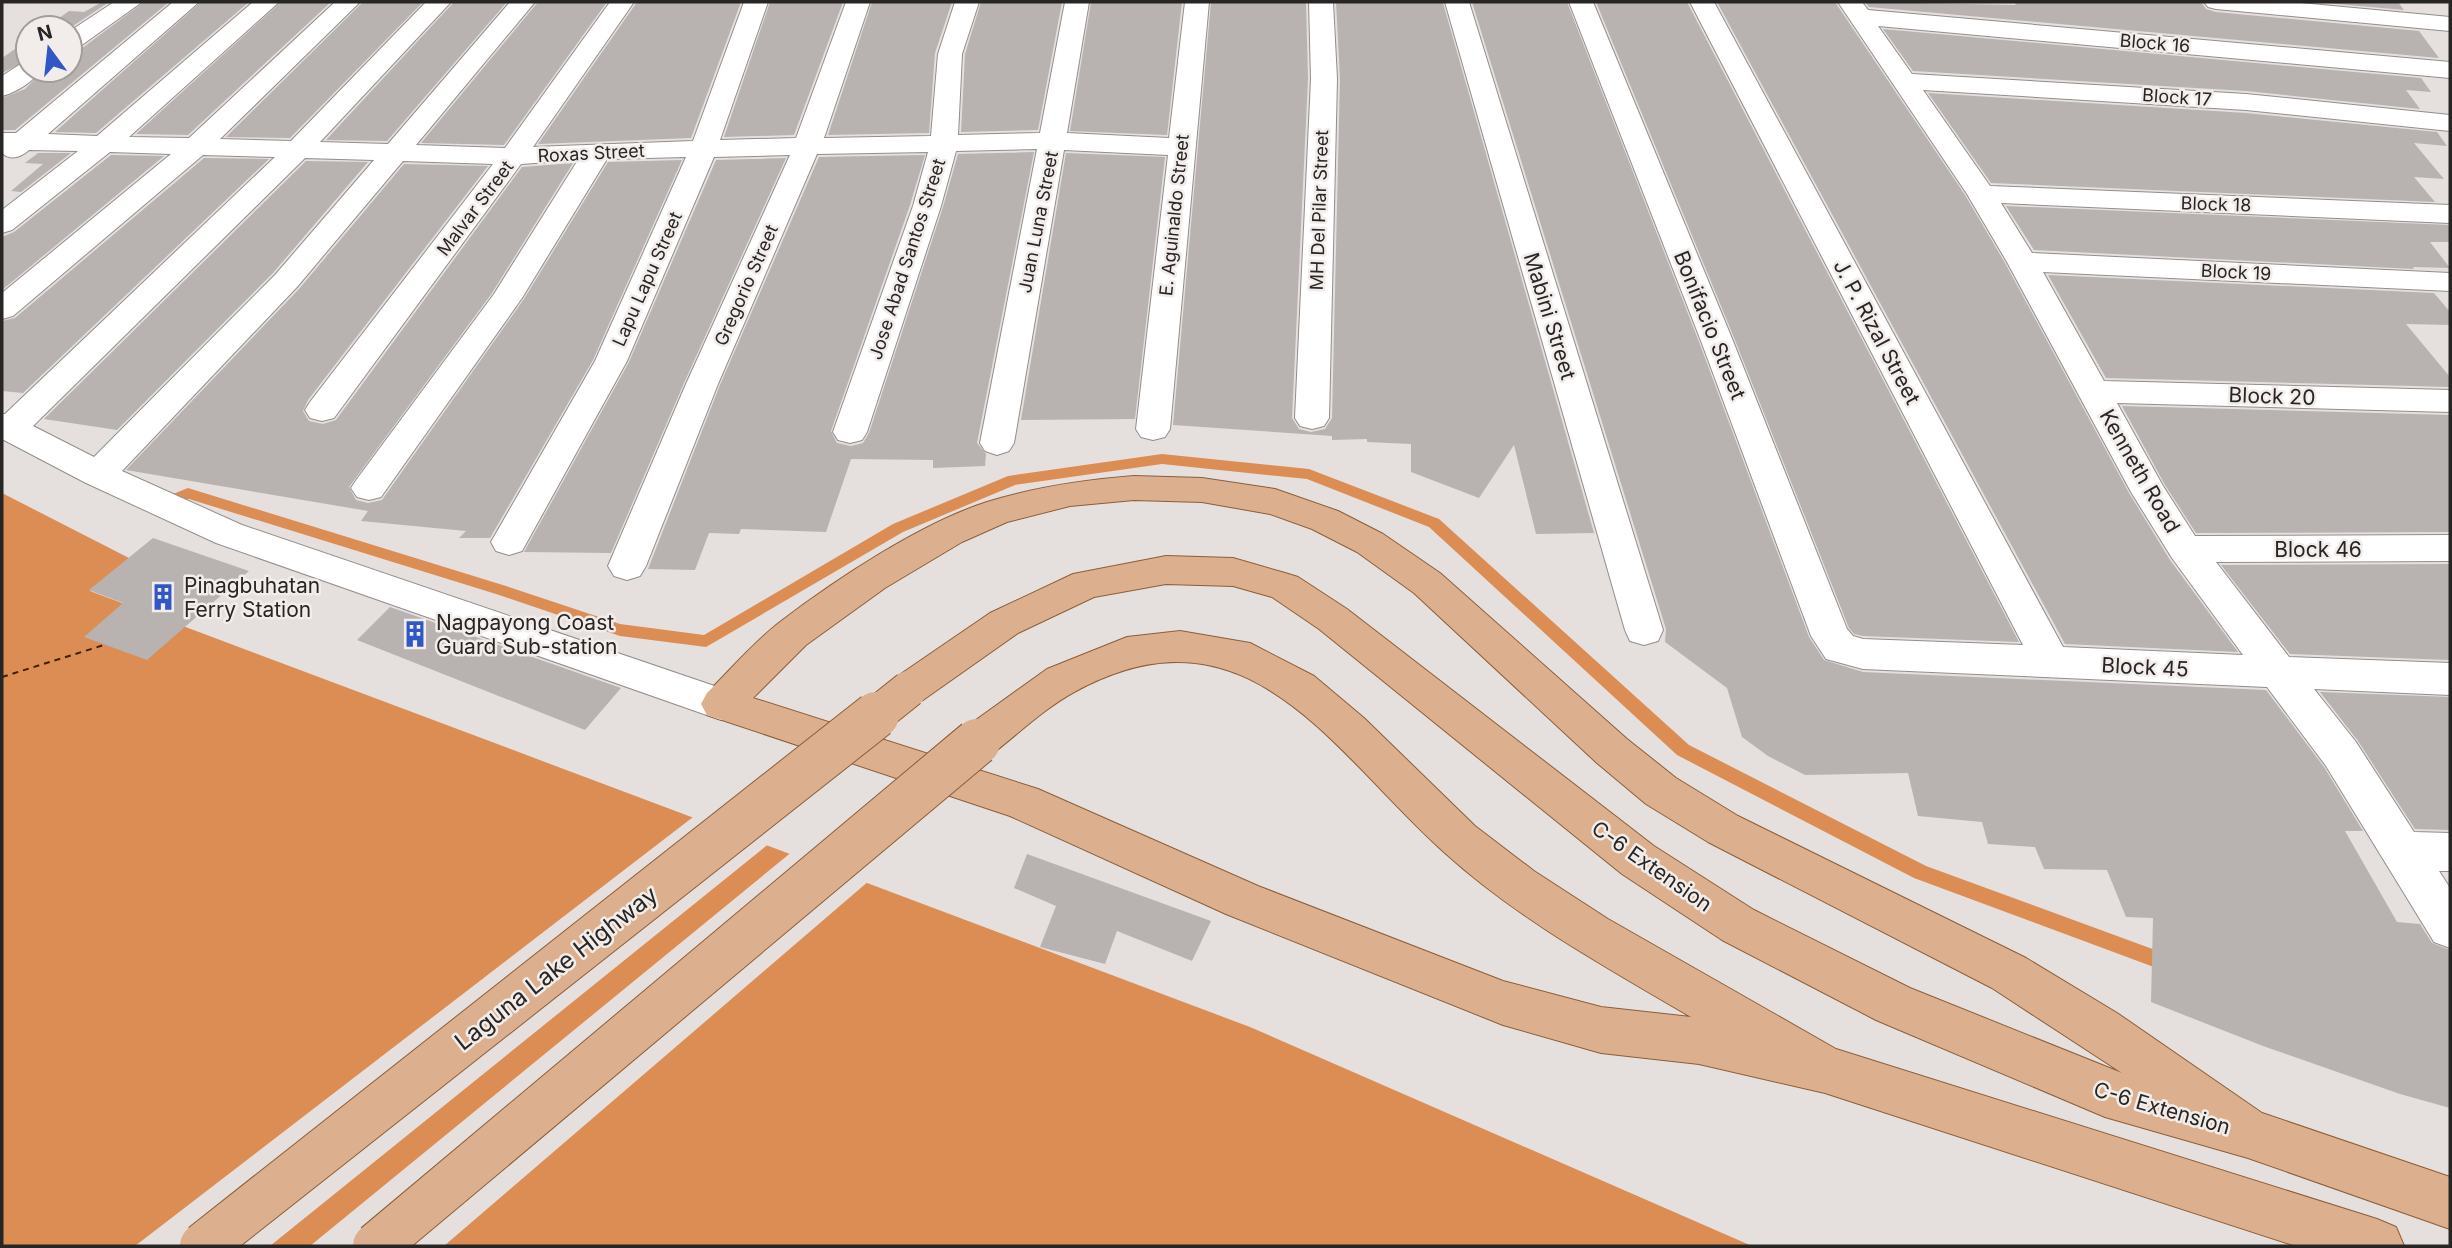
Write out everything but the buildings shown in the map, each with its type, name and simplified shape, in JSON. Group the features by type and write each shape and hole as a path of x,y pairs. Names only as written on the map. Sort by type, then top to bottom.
{"main road":[{"path":"2248,1133 2100,1029 2009,973 1723,829 1661,791 1612,751 1427,583 1359,537 1325,520 1275,502 1202,490 1134,488 1070,495 997,512 949,533 862,585 792,634 720,704 1023,802 1242,900 1503,1003 1601,1030 1699,1041 1825,1069 2377,1246"},
{"name":"C-6 Extension","path":"909,689 1004,623 1086,584 1166,570 1233,572 1285,587 1333,619 1638,860 1738,925 1893,1004 2105,1093 2248,1133 2450,1203"},
{"path":"376,1246 977,742 1062,680 1127,652 1180,646 1236,654 1300,687 1349,730 1460,839 1518,885 1592,934 1825,1069"},
{"name":"Laguna Lake Highway","path":"203,1246 909,689"}],"street":[{"path":"84,33 130,2"},
{"path":"2,158 13,141 187,2"},
{"path":"2,224 104,144 267,2"},
{"path":"2,309 197,146 348,2"},
{"path":"439,2 298,150 6,427 98,474 229,534 720,704"},
{"path":"98,474 279,289 523,2"},
{"name":"Malvar Street","path":"322,410 513,156 622,2"},
{"name":"Lapu Lapu Street","path":"509,542 611,361 704,148 755,2"},
{"name":"Gregorio Street","path":"627,566 702,384 807,147 858,2"},
{"name":"Jose Abad Santos Street","path":"850,432 927,206 944,145 950,54 967,2"},
{"name":"Juan Luna Street","path":"997,443 1054,141 1077,2"},
{"name":"E. Aguinaldo Street","path":"1153,429 1197,2"},
{"name":"MH Del Pilar Street","path":"1312,418 1324,79 1321,2"},
{"name":"Mabini Street","path":"1457,2 1644,630"},
{"name":"Bonifacio Street","path":"1581,2 1717,341 1830,636 1840,648"},
{"name":"J. P. Rizal Street","path":"1702,2 2051,662"},
{"path":"2216,2 2450,24"},
{"name":"Block 16","path":"1855,9 2450,70"},
{"name":"Kenneth Road","path":"1855,9 1981,194 2022,262 2149,492 2185,549 2341,754 2450,927"},
{"name":"Block 17","path":"1903,81 2246,102 2450,123"},
{"name":"Roxas Street","path":"13,141 513,156 704,148 1054,141 1181,147"},
{"path":"369,488 507,298 598,151"},
{"name":"Block 18","path":"1981,194 2450,214"},
{"name":"Block 19","path":"2022,262 2450,282"},
{"name":"Block 20","path":"2094,392 2450,401"},
{"name":"Block 46","path":"2185,549 2450,548"},
{"name":"Block 45","path":"1840,648 1863,654 2450,678"},
{"path":"2404,851 2450,852"}],"shaded area":[{"path":"2,493 129,558 90,591 1250,1027 1752,1246 2,1246"}],"pier":[{"path":"697,814 771,842 270,1246 135,1246"},
{"path":"793,851 870,880 444,1246 310,1246"}],"waterway":[{"path":"178,498 188,493 501,590 620,630 706,641 898,528 1013,480 1162,459 1309,474 1434,523 1683,750 1920,872 2170,964"}],"ferry route":[{"path":"2,677 104,645"}],"place":[{"name":"Pinagbuhatan Ferry Station","path":"163,597"},
{"name":"Nagpayong Coast Guard Sub-station","path":"415,634"}]}
